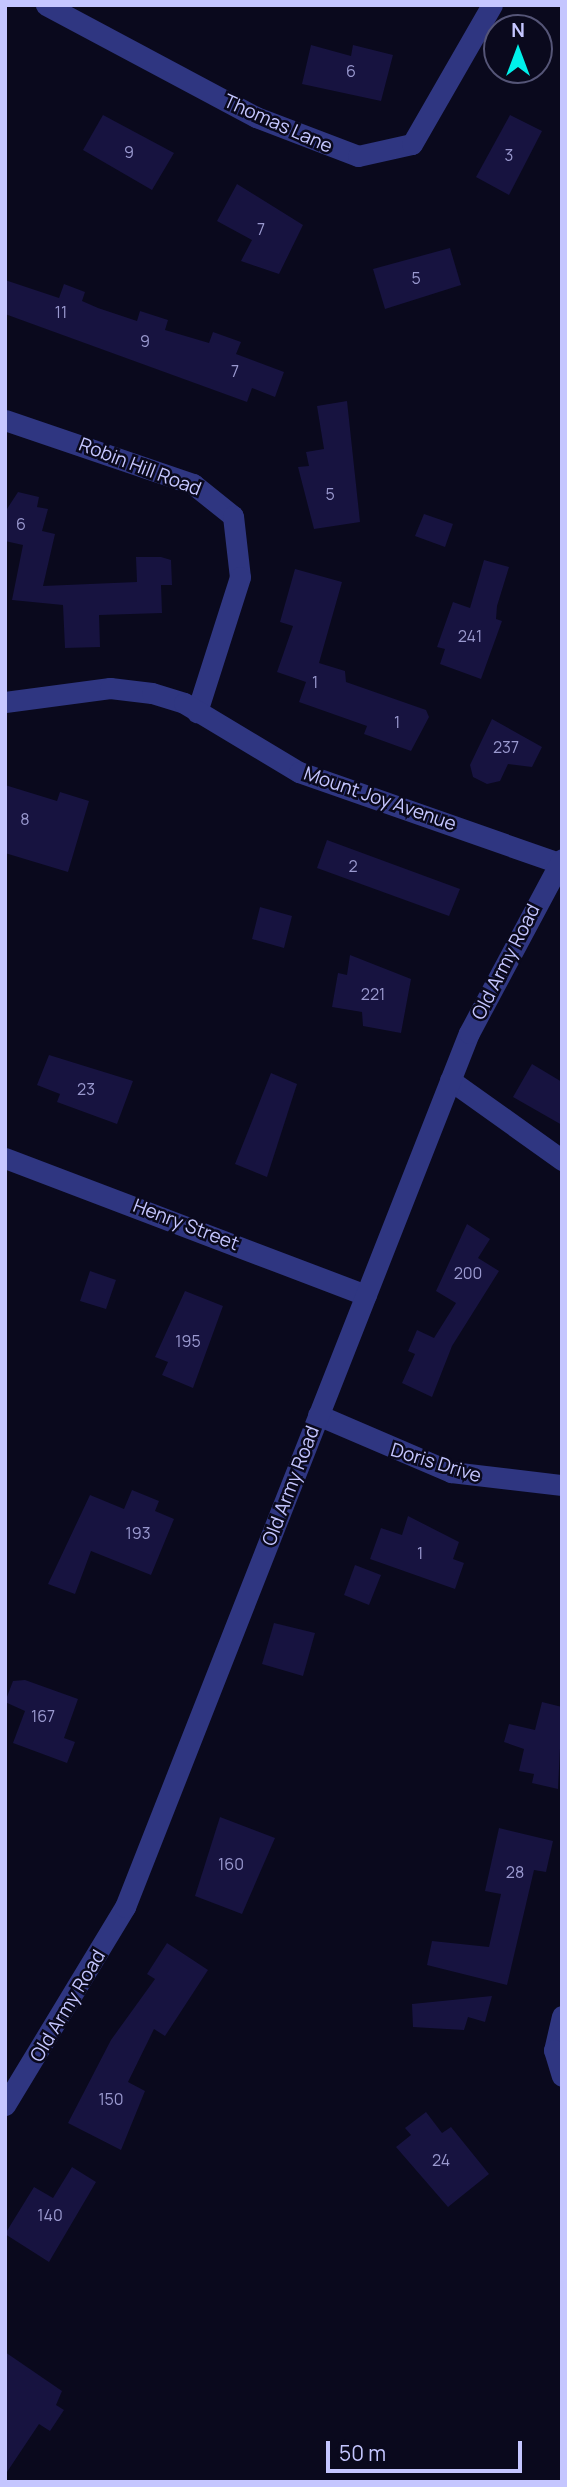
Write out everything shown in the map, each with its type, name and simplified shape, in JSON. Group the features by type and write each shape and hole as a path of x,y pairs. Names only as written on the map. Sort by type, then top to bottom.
{"street":[{"name":"Thomas Lane","path":"46,5 256,117 358,156 412,144 492,5"},
{"name":"Robin Hill Road","path":"5,420 192,484 233,516 240,577 197,712"},
{"name":"Mount Joy Avenue","path":"5,702 110,688 152,693 197,712 299,772 561,861"},
{"name":"Old Army Road","path":"5,2105 125,1907 450,1080 510,946 561,861"},
{"path":"450,1080 562,1160"},
{"name":"Henry Street","path":"5,1158 366,1295"},
{"name":"Doris Drive","path":"318,1415 451,1472 562,1485"},
{"path":"562,2016 554,2068 562,2076"}],"building":[{"path":"311,45 351,56 353,45 393,55 381,101 302,84"},
{"path":"103,115 174,153 152,190 83,150"},
{"path":"510,115 542,131 509,195 476,177"},
{"path":"237,184 303,225 279,274 241,261 252,240 217,221"},
{"path":"450,248 461,285 385,309 373,269"},
{"path":"5,280 59,298 64,284 85,292 82,301 137,321 140,311 168,320 165,330 209,343 213,332 241,342 236,354 284,372 275,397 252,388 247,402 5,314"},
{"path":"347,401 360,522 314,529 298,467 309,466 306,452 324,449 317,406"},
{"path":"18,492 39,497 37,507 48,509 42,531 55,534 43,586 137,582 136,557 161,557 171,560 172,585 161,585 162,613 99,615 100,647 65,648 63,605 12,600 23,545 5,541 5,512"},
{"path":"424,514 453,524 445,547 415,536"},
{"path":"484,560 509,567 497,606 496,619 502,621 481,679 440,664 445,649 437,647 453,602 470,608"},
{"path":"295,569 342,582 319,663 345,671 346,682 426,710 429,717 411,751 364,734 367,726 299,702 306,682 277,672 293,626 280,622"},
{"path":"492,719 542,747 532,767 508,764 500,781 487,784 473,777 470,765"},
{"path":"5,785 57,801 60,792 89,801 68,872 5,853"},
{"path":"327,840 460,889 449,916 317,868"},
{"path":"260,907 292,916 284,948 252,939"},
{"path":"350,955 411,979 401,1033 363,1026 362,1012 332,1007 338,973 347,975"},
{"path":"49,1055 133,1081 117,1124 57,1102 60,1094 37,1085"},
{"path":"532,1064 562,1082 562,1125 513,1097"},
{"path":"271,1073 297,1084 267,1177 235,1164"},
{"path":"467,1224 490,1239 478,1258 499,1271 452,1346 432,1397 402,1383 415,1354 408,1351 417,1330 434,1338 456,1303 436,1291"},
{"path":"90,1271 116,1280 106,1309 80,1301"},
{"path":"185,1291 223,1306 193,1388 162,1375 168,1362 155,1357"},
{"path":"132,1490 159,1501 155,1511 174,1519 151,1575 91,1551 75,1594 48,1584 90,1495 124,1509"},
{"path":"408,1516 459,1542 453,1559 464,1563 455,1589 370,1559 381,1528 402,1535"},
{"path":"355,1565 381,1575 369,1605 344,1595"},
{"path":"274,1623 315,1633 303,1676 262,1664"},
{"path":"25,1680 78,1699 64,1738 75,1742 67,1763 13,1743 25,1711 5,1702 13,1681"},
{"path":"542,1702 562,1707 558,1789 532,1783 534,1774 519,1771 524,1749 504,1742 509,1724 535,1730"},
{"path":"220,1817 275,1838 242,1914 195,1896"},
{"path":"499,1828 553,1841 546,1872 534,1870 507,1985 427,1965 432,1941 489,1947 501,1894 485,1891"},
{"path":"167,1943 208,1970 165,2036 154,2029 128,2082 145,2091 121,2150 68,2123 111,2040 155,1979 147,1974"},
{"path":"492,1996 485,2022 468,2017 464,2030 413,2027 412,2004"},
{"path":"426,2112 442,2133 451,2127 489,2174 448,2207 396,2147 411,2135 405,2128"},
{"path":"72,2167 96,2182 49,2262 5,2234 34,2187 53,2198"},
{"path":"5,2352 62,2391 56,2405 64,2410 50,2431 39,2424 5,2475"}]}
